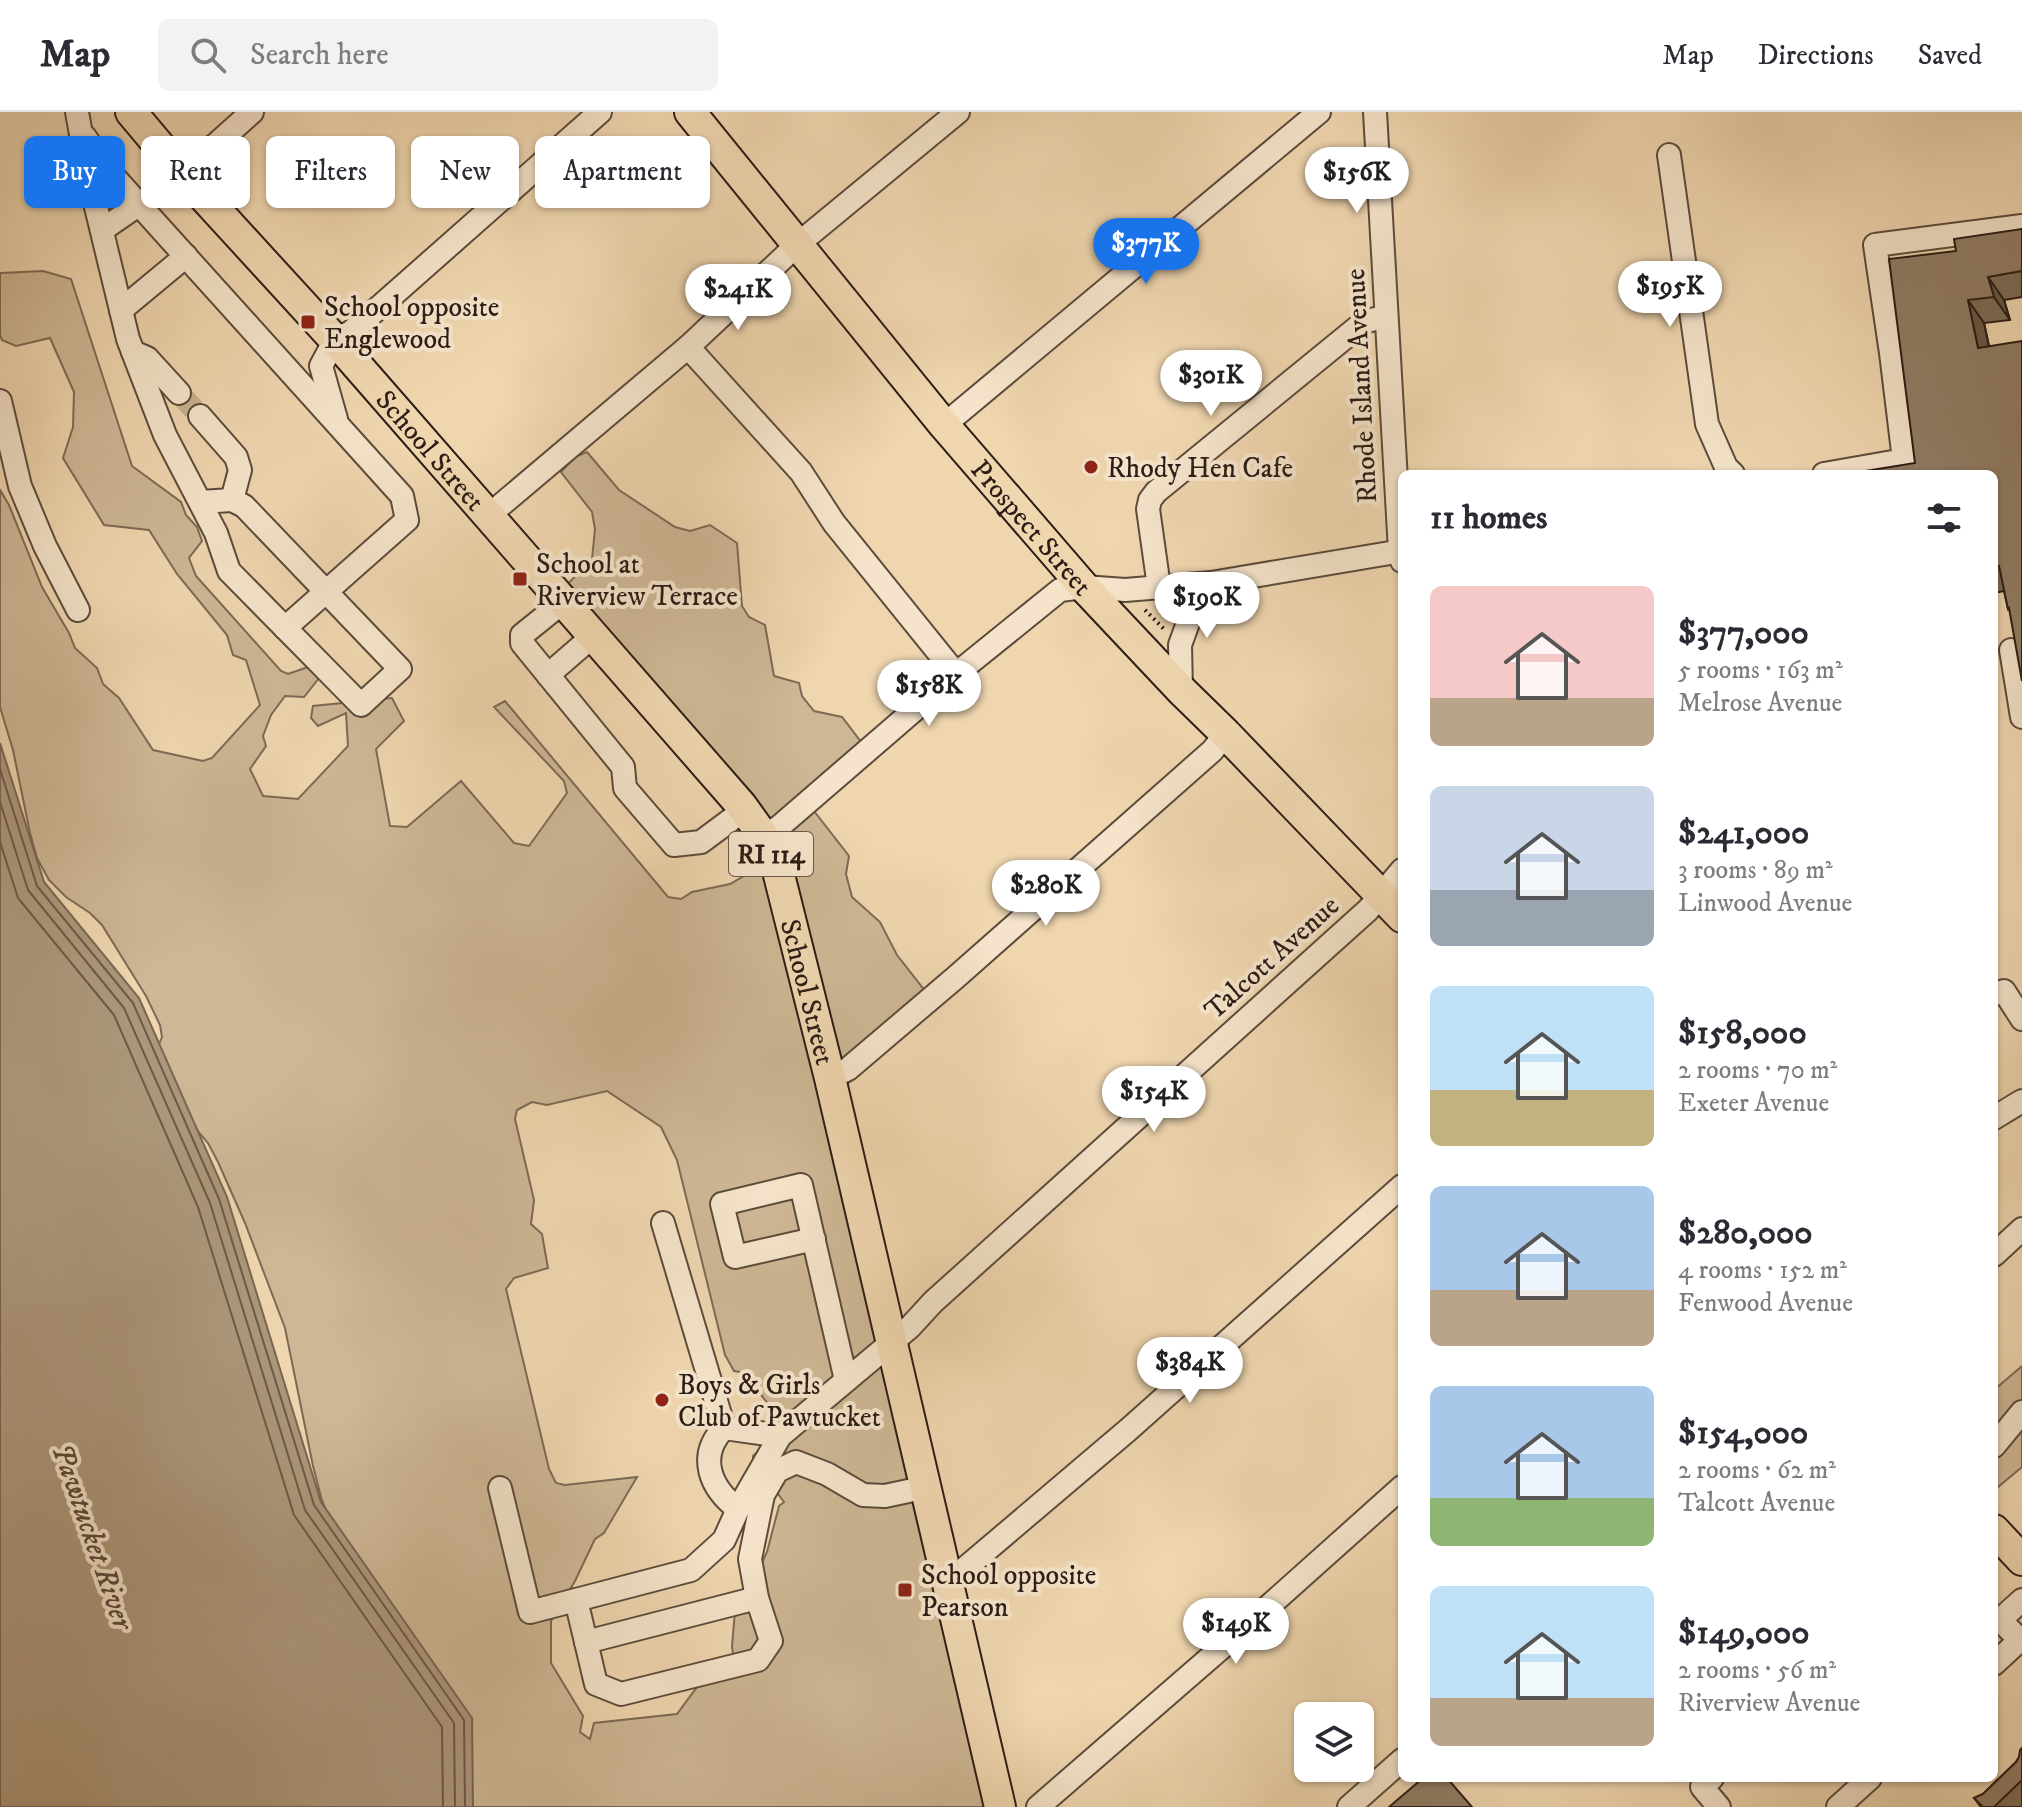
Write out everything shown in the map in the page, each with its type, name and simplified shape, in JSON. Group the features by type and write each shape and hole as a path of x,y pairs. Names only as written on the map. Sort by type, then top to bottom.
{"main road":[{"name":"School Street","path":"131,112 151,136"},
{"name":"Prospect Street","path":"690,112 944,425 1084,587 1398,913"},
{"name":"School Street","path":"214,208 335,340 744,810 764,837 778,871 830,1078 1000,1807"},
{"path":"1998,1534 2022,1560"}],"street":[{"path":"225,136 252,112"},
{"path":"336,422 321,366 335,340 351,332 600,112"},
{"path":"488,516 688,347 798,244 958,112"},
{"path":"944,425 1319,112"},
{"name":"Rhode Island Avenue","path":"1375,112 1398,506"},
{"path":"78,121 107,169 402,496 407,520 285,628"},
{"path":"78,121 133,352 165,435 216,533 229,571 361,705 400,669 244,506 232,500 200,502"},
{"path":"1669,155 1707,424 1729,470"},
{"path":"102,230 141,202"},
{"path":"1847,470 1904,460 1875,245 2022,226"},
{"path":"121,310 186,256"},
{"path":"1159,587 1148,509 1156,492 1364,322 1386,316"},
{"path":"688,347 801,472 834,523 956,674"},
{"path":"133,352 147,358 179,393"},
{"path":"0,401 20,486 45,546 78,610"},
{"path":"200,416 236,457 240,470 232,500"},
{"path":"764,837 1060,590 1084,587 1125,590 1211,583 1398,554"},
{"path":"1181,690 1180,645 1193,609 1211,583"},
{"path":"563,602 522,635 522,643 623,767 625,788 674,845 701,842 744,810"},
{"path":"548,675 593,636"},
{"path":"2009,650 2022,717"},
{"path":"830,1078 848,1069 955,978 1212,751 1226,734"},
{"name":"Talcott Avenue","path":"500,1488 530,1612 691,1570 724,1540 780,1436 910,1327 933,1302 1368,910 1398,874"},
{"path":"1998,993 2004,991 2022,1019"},
{"path":"1998,1116 2022,1101"},
{"path":"948,1578 963,1570 1128,1430 1398,1190"},
{"path":"663,1223 724,1428"},
{"path":"1998,1251 2022,1229"},
{"path":"814,1239 846,1380"},
{"path":"1998,1441 2022,1412"},
{"path":"724,1428 780,1436"},
{"path":"724,1428 713,1439 709,1461 713,1483 725,1499 738,1509"},
{"path":"576,1600 596,1684 621,1694 758,1660 771,1641 757,1598 750,1559 763,1495 777,1471 796,1462 827,1474 863,1495 885,1496 927,1487"},
{"path":"1038,1807 1398,1491"},
{"path":"586,1642 757,1598"},
{"path":"1998,1616 2022,1600"},
{"path":"1998,1618 2020,1640 1998,1660"},
{"path":"1349,1807 1398,1764"},
{"path":"1708,1782 1702,1787 1719,1807"},
{"path":"1838,1807 1866,1782"}],"path":[{"path":"1141,605 1170,636"}],"shaded area":[{"path":"43,271 71,279 132,466 181,502 186,515 197,527 202,541 189,558 196,576 281,671 288,674 308,667 319,678 304,697 285,696 271,715 263,736 266,746 250,769 263,796 298,799 348,746 346,713 318,726 311,718 313,706 392,698 404,721 376,749 390,826 407,827 461,781 514,843 529,846 567,793 564,781 494,707 505,701 668,897 681,899 692,892 730,884 770,861 555,597 592,559 595,529 592,512 561,472 575,457 587,452 619,490 675,527 690,531 710,525 737,543 742,606 749,617 765,625 774,676 799,683 802,696 814,711 842,717 871,755 814,807 814,811 849,856 846,874 852,897 880,922 897,955 936,1005 845,1086 999,1807 473,1807 332,1526 313,1466 285,1328 218,1162 196,1129 158,1047 162,1037 160,1025 146,996 102,925 49,880 37,858 0,707 0,490 42,587 75,648 97,668 103,684 119,698 153,750 203,761 212,758 260,705 246,660 233,655 227,635 177,574 149,530 104,525 63,458 73,427 74,392 50,338 16,346 2,340 0,273","holes":["607,1091 661,1127 677,1160 725,1355 734,1371 751,1374 761,1395 786,1425 753,1456 784,1502 779,1506 767,1552 735,1611 732,1646 735,1672 703,1679 677,1714 594,1723 590,1739 580,1732 583,1716 551,1663 551,1621 595,1539 604,1533 637,1477 565,1485 556,1483 549,1469 506,1289 514,1278 548,1268 542,1234 531,1224 534,1200 515,1119 517,1110 532,1102 547,1105"]},
{"path":"2022,1366 2022,1467 1998,1487 1998,1387"}],"water":[{"name":"Pawtucket River","path":"0,743 44,882 139,998 227,1197 321,1502 472,1718 473,1807 0,1807"}],"building":[{"path":"2022,229 2022,271 1988,277 1994,297 1968,300 1978,348 2022,341 2022,681 1998,566 1998,470 1872,470 1915,463 1889,259 1956,251 1954,239"},
{"path":"2022,1748 2022,1780 1994,1807 1983,1807 1974,1798 1998,1782 2016,1762"},
{"path":"1418,1782 1450,1782 1472,1807 1389,1807"}],"tunnel":[{"path":"179,393 200,416"}],"place":[{"name":"School opposite Englewood","path":"308,322"},
{"name":"Rhody Hen Cafe","path":"1091,467"},
{"name":"School at Riverview Terrace","path":"520,579"},
{"name":"Boys & Girls Club of Pawtucket","path":"662,1400"},
{"name":"School opposite Pearson","path":"905,1590"}]}
